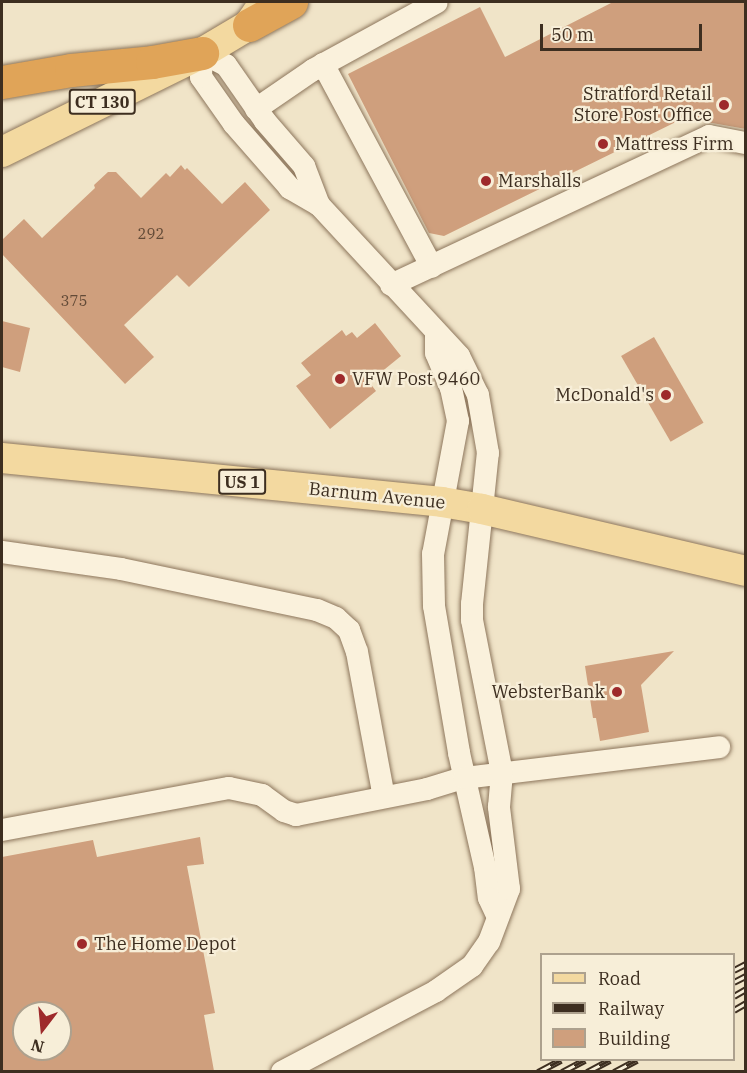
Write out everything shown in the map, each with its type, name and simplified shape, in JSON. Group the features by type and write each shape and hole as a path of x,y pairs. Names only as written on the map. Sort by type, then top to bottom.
{"highway":[{"path":"257,13 291,2"},
{"path":"2,82 71,69 152,62 201,53"}],"main road":[{"name":"CT 130","path":"2,152 201,53 257,13"},
{"name":"Barnum Avenue","path":"2,458 442,502 482,509 746,571"}],"street":[{"path":"256,110 323,64 436,2"},
{"path":"282,1071 455,979 472,966 484,952 509,889 499,807 502,773 472,620 488,453 478,395 459,356 319,205 291,188 234,124 201,77 201,53 226,65 256,110 304,166 319,205"},
{"path":"323,64 432,267"},
{"path":"391,285 709,136 746,143"},
{"path":"436,333 436,353 451,388 458,421 433,554 434,606 464,778 486,867 489,898 498,917"},
{"path":"2,552 121,569 317,610 336,618 349,630 357,652 384,797"},
{"path":"2,830 229,788 262,795 284,811 296,815 464,778 719,747"}],"building":[{"path":"613,2 746,2 746,129 684,118 444,236 429,233 348,74 480,7 505,57"},
{"path":"181,165 185,170 187,168 222,204 245,182 270,210 189,287 177,275 124,325 154,357 125,384 2,254 2,240 24,219 42,238 95,188 94,185 108,172 116,172 141,198 166,173 170,177"},
{"path":"2,321 30,328 20,372 2,367"},
{"name":"VFW Post 9460","path":"375,323 401,356 369,382 376,391 330,429 296,386 311,375 301,363 342,330 346,336 352,332 357,338"},
{"name":"McDonald's","path":"654,337 704,423 671,442 621,356"},
{"name":"WebsterBank","path":"674,651 641,685 649,732 600,741 596,718 593,718 585,666"},
{"name":"The Home Depot","path":"200,837 204,864 187,866 215,1013 204,1015 214,1071 2,1071 2,857 93,840 97,857"}],"railway":[{"path":"735,970 746,964"},
{"path":"735,982 746,976"},
{"path":"735,995 746,989"},
{"path":"735,1009 746,1003"},
{"path":"538,1072 559,1061"},
{"path":"562,1072 583,1061"},
{"path":"587,1072 608,1061"},
{"path":"614,1072 635,1061"}],"place":[{"name":"Stratford Retail Store Post Office","path":"724,105"},
{"name":"Mattress Firm","path":"603,144"},
{"name":"Marshalls","path":"486,181"},
{"name":"VFW Post 9460","path":"340,379"},
{"name":"McDonald's","path":"666,395"},
{"name":"WebsterBank","path":"617,692"},
{"name":"The Home Depot","path":"82,944"}]}
